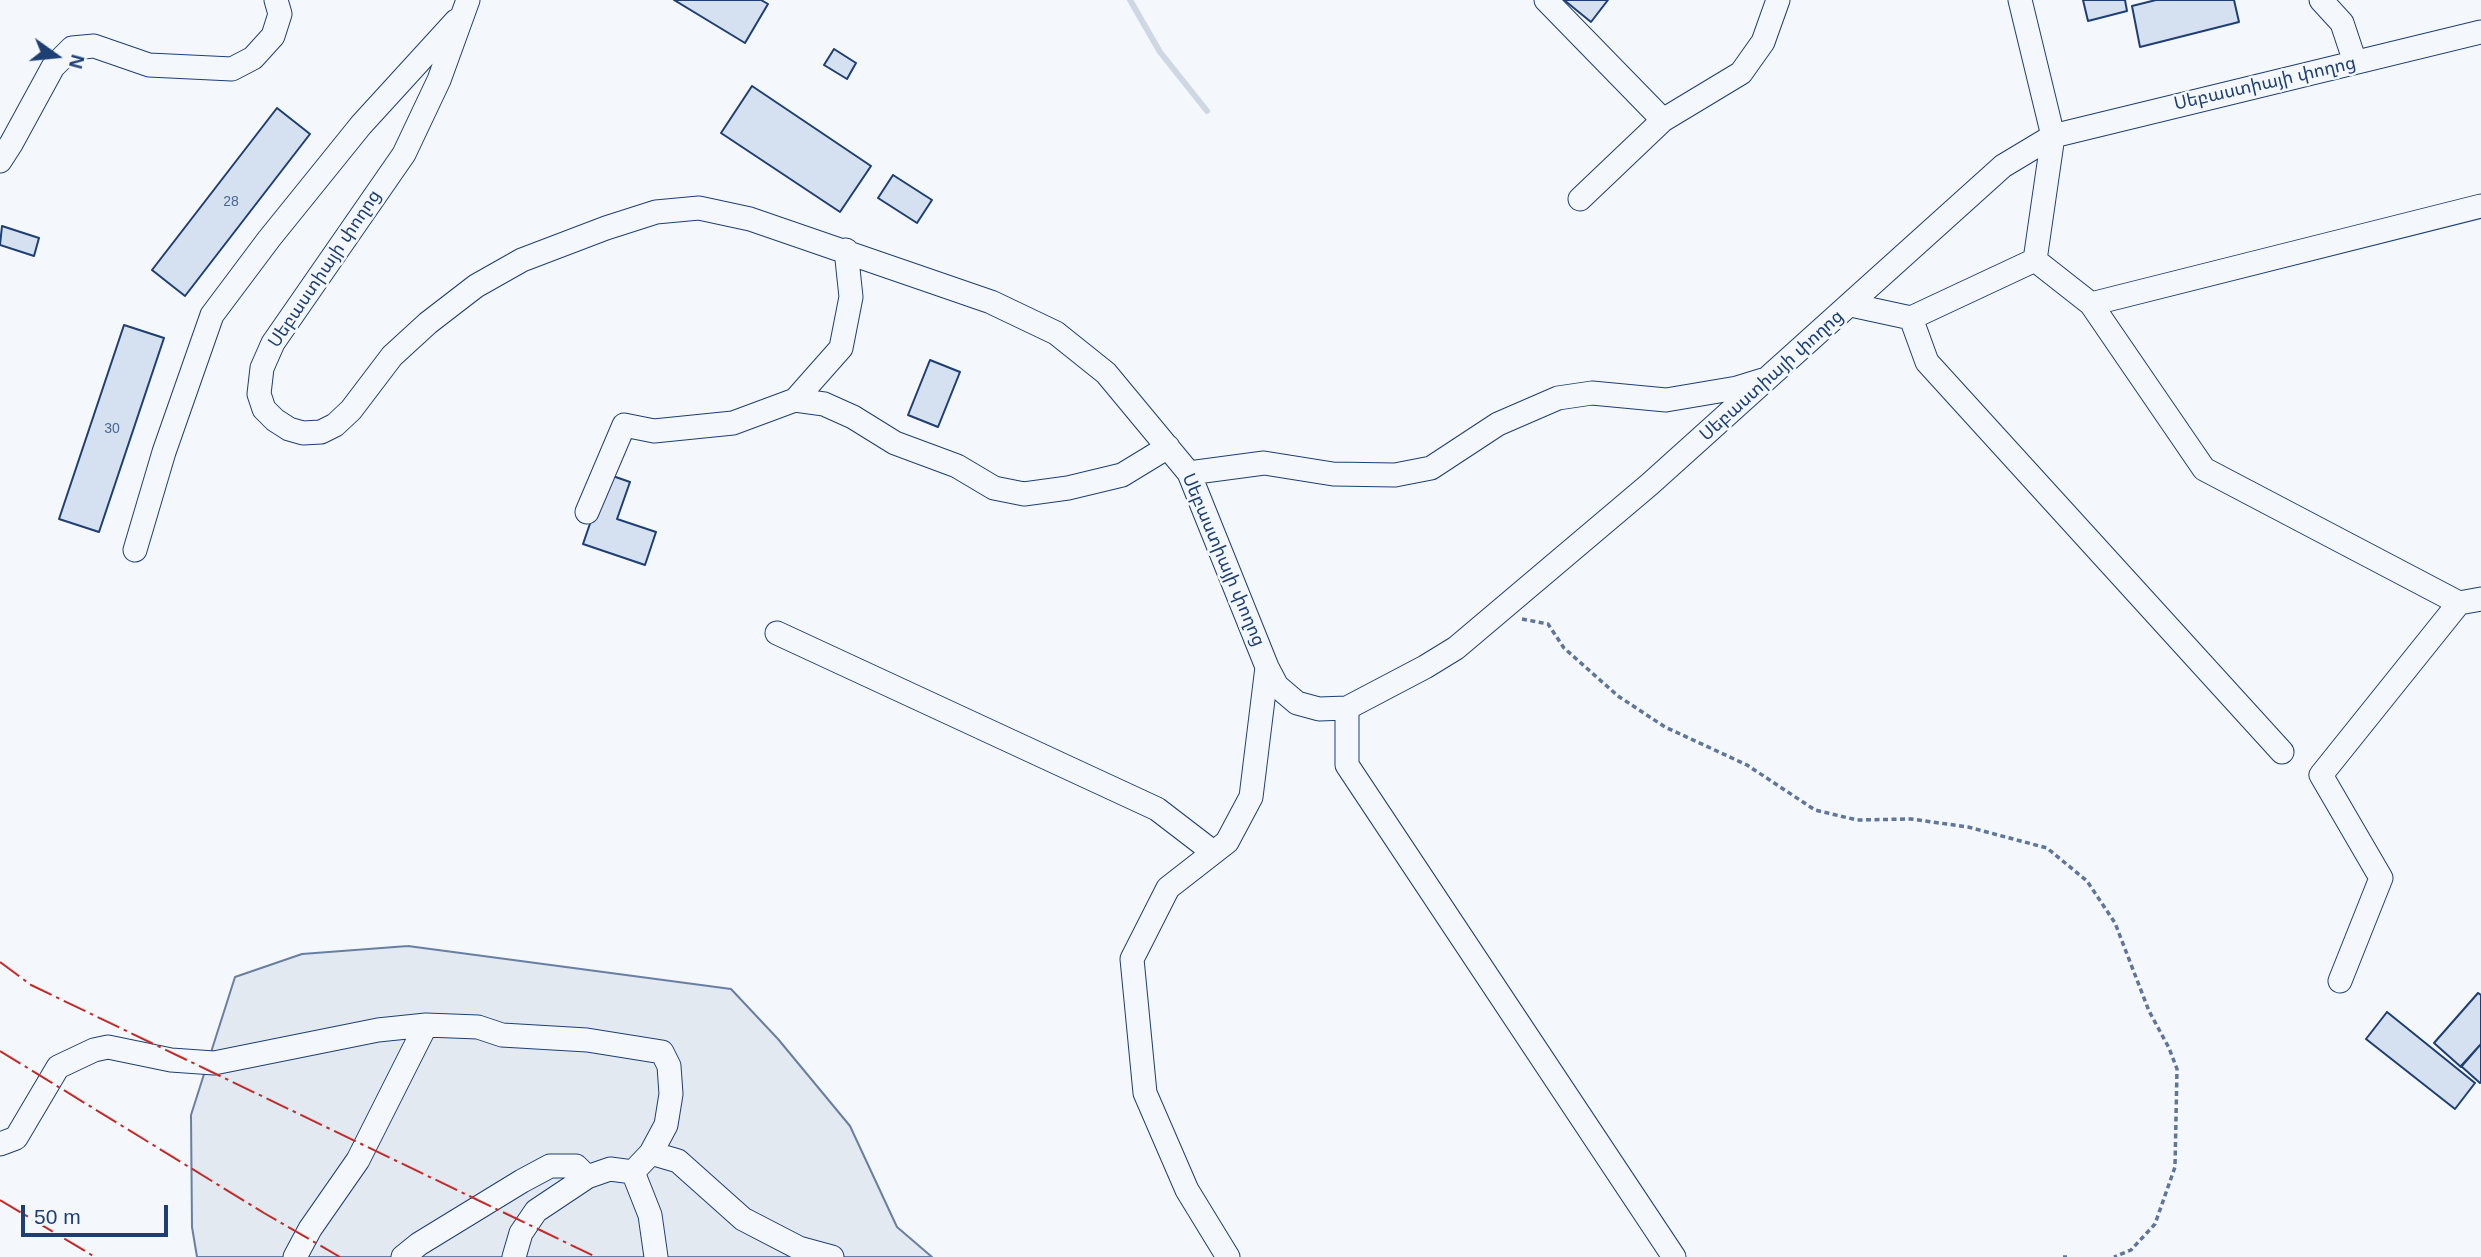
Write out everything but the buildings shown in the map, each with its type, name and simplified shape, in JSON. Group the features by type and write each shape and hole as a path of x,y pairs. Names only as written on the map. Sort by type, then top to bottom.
{"street":[{"path":"0,161 53,67 72,48 94,46 149,65 232,69 253,58 273,36 280,14 276,0"},
{"path":"1546,0 1663,120"},
{"path":"1580,199 1663,120 1741,73 1763,42 1778,0"},
{"path":"2020,0 2053,136 2035,260"},
{"path":"2321,0 2342,23 2355,62"},
{"path":"135,550 168,440 212,315 360,125 465,7"},
{"name":"Սեբաստիայի փողոց","path":"465,7 439,80 404,154 273,343 261,368 260,394 264,409 289,429 303,433 321,432 335,425 351,410 392,356 428,323 476,286 522,260 656,212 699,208 750,219 991,302 1056,333 1106,373 1189,473 1267,667 1278,687 1297,703 1319,709 1347,708 1456,648 1650,484 2004,166 2053,136 2481,32"},
{"path":"2091,304 2481,206"},
{"path":"587,512 624,425 654,430 733,424 795,400 841,348 850,297 846,250"},
{"path":"2035,260 2091,304 2204,469 2470,601 2321,775 2381,878 2340,981"},
{"path":"1851,305 1911,318 2035,260"},
{"path":"1911,318 1927,362 2282,752"},
{"path":"1189,473 1264,463 1333,474 1395,475 1431,468 1498,424 1558,398 1592,393 1666,400 1737,388 1770,378"},
{"path":"795,400 824,404 853,417 895,443 957,466 994,488 1024,494 1068,488 1122,475 1168,447"},
{"path":"777,633 1157,808 1213,852"},
{"path":"1228,1257 1187,1190 1146,1093 1132,959 1168,888 1227,842 1251,797 1267,667"},
{"path":"1347,708 1346,765 1674,1257"},
{"path":"295,1257 310,1229 358,1160 426,1026"},
{"path":"0,1144 16,1138 58,1068 94,1050 108,1048 171,1060 214,1063 378,1030 426,1026 478,1027 502,1035 587,1040 662,1052 668,1066 671,1094 666,1125 651,1153 633,1172"},
{"path":"651,1153 678,1161 743,1219 799,1248 832,1257"},
{"path":"403,1257 419,1244 551,1166 576,1166 587,1177"},
{"path":"514,1257 521,1233 536,1211 587,1177 610,1169 633,1172"},
{"path":"633,1172 650,1215 656,1257"}],"path":[{"path":"1485,624 1528,619 1548,624 1564,648 1618,696 1665,727 1747,765 1815,810 1857,820 1911,819 1968,827 2047,848 2087,881 2115,923 2149,1011 2177,1069 2175,1167 2155,1224 2131,1250 2114,1257"}],"shaded area":[{"path":"408,946 731,989 778,1039 850,1126 897,1227 932,1257 197,1257 192,1227 191,1115 235,977 302,954"}],"waterway":[{"path":"1130,0 1160,52 1207,111"}],"power":[{"path":"0,962 31,985 596,1257"},
{"path":"0,1051 340,1257"},
{"path":"0,1200 95,1257"}]}
